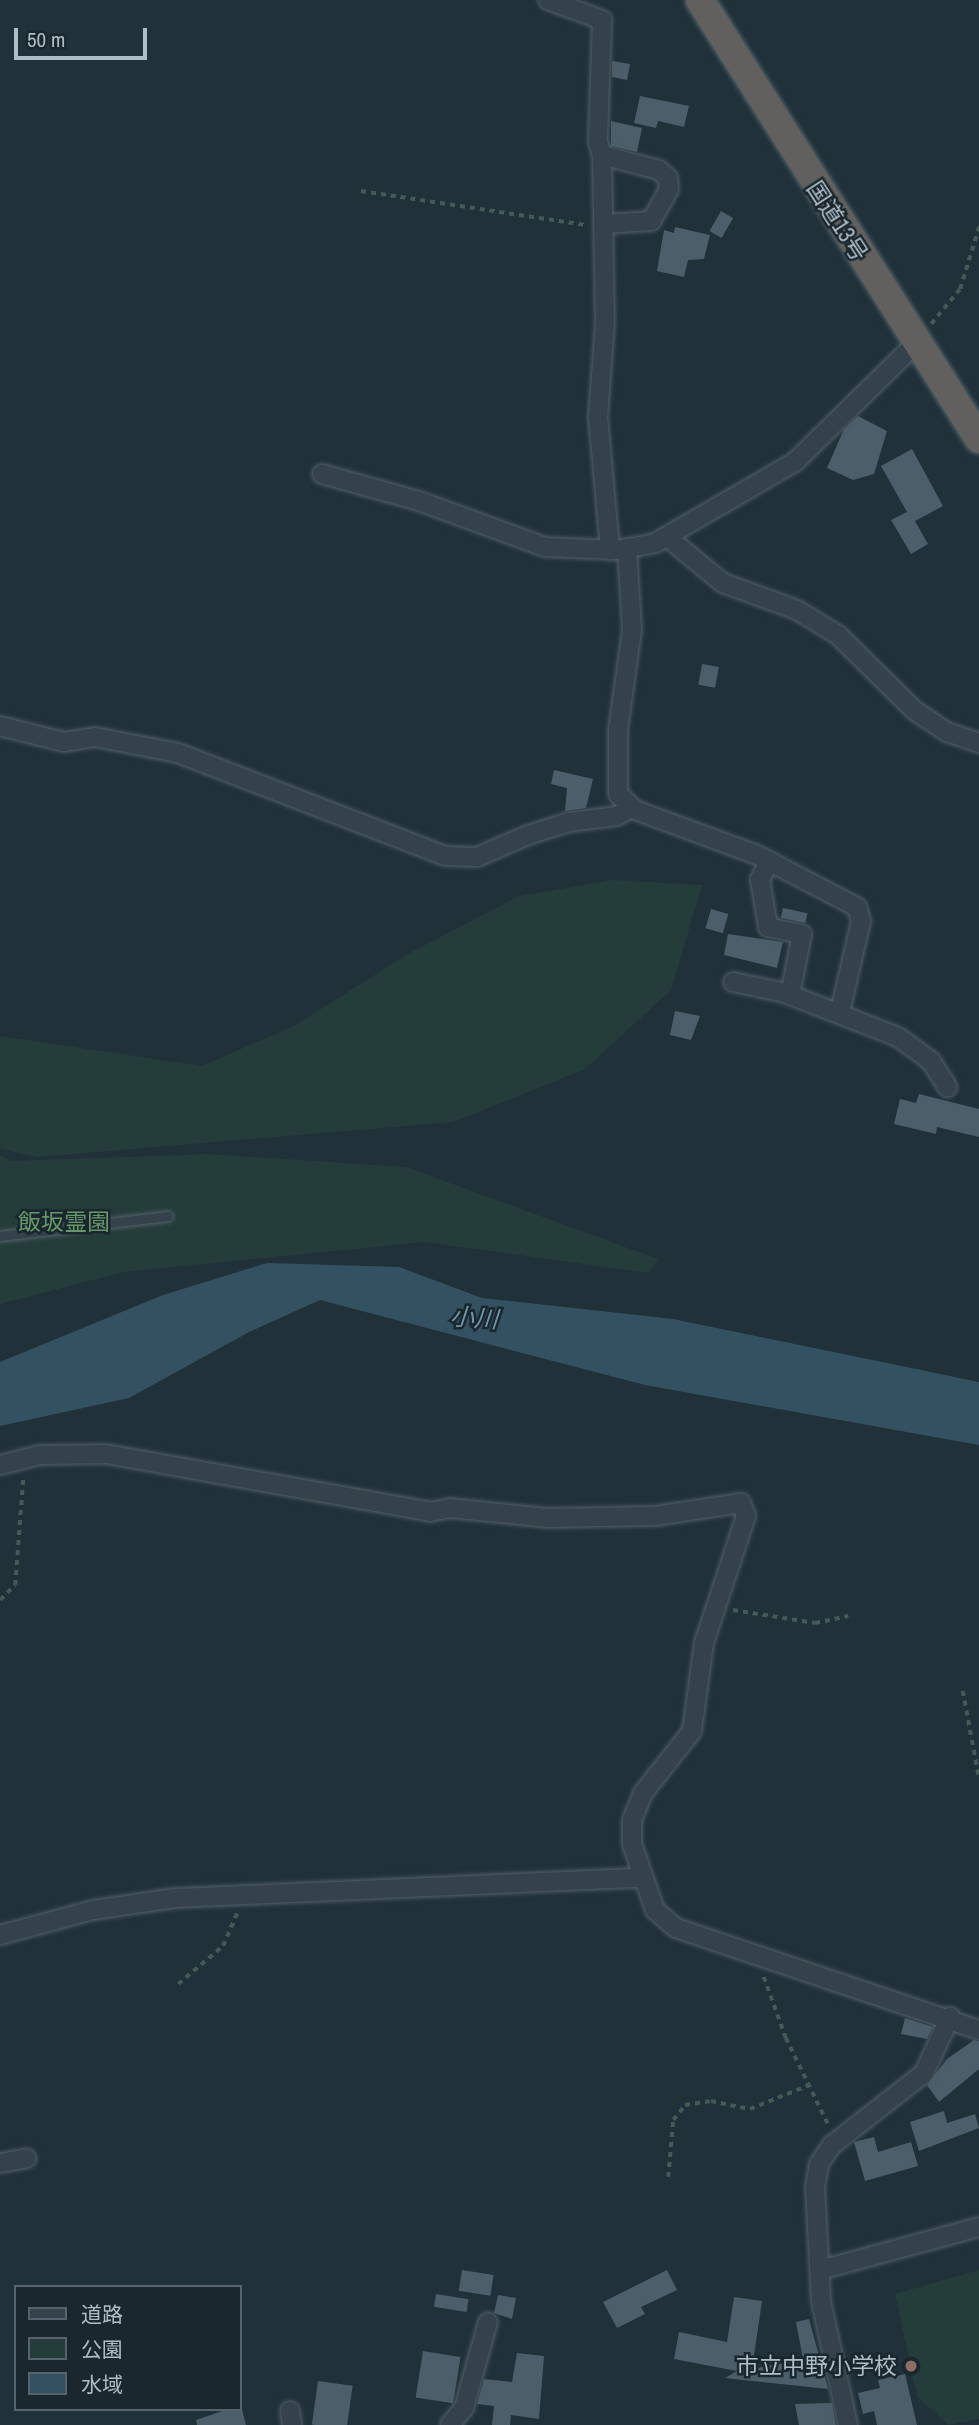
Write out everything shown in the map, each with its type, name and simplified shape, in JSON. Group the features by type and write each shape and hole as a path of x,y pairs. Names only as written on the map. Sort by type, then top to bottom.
{"highway":[{"name":"国道13号","path":"700,0 979,439"}],"street":[{"path":"548,0 568,3 602,20 598,142 603,156 605,226 598,416 632,630 615,776 618,794 631,808 769,861 862,914 840,1012"},
{"path":"603,156 659,170 668,177 669,189 651,221 605,226"},
{"path":"322,474 419,501 545,547 618,549 667,537 795,462 916,343"},
{"path":"667,537 723,583 797,610 838,635 914,710 947,732 979,743"},
{"path":"0,726 64,742 95,737 178,753 364,821 445,856 477,857 538,832 617,816 631,808"},
{"path":"769,861 760,879 768,926 802,934 790,995"},
{"path":"733,982 790,995 840,1012 914,1047 931,1061 947,1087"},
{"path":"0,1465 25,1458 106,1454 430,1512 450,1508 594,1520 655,1516 734,1501 741,1503 746,1516 705,1643 692,1731 643,1794 634,1813 631,1832 642,1878 655,1910 676,1928 950,2017 979,2030"},
{"path":"0,1935 93,1910 241,1895 642,1878"},
{"path":"848,2425 821,2301 815,2186 819,2164 832,2146 924,2073 950,2017"},
{"path":"0,2163 27,2158"},
{"path":"820,2270 979,2227"},
{"path":"450,2425 464,2408 488,2322"}],"lane":[{"path":"0,1236 168,1216"}],"path":[{"path":"361,191 605,226"},
{"path":"916,343 960,289 979,228"},
{"path":"0,1601 15,1585 25,1458"},
{"path":"716,1606 814,1623 848,1616"},
{"path":"963,1691 979,1777"},
{"path":"178,1984 223,1947 241,1895"},
{"path":"761,1955 761,1971 786,2038 826,2115 832,2146"},
{"path":"668,2177 673,2120 685,2105 711,2101 750,2109 811,2084"}],"green space":[{"path":"613,880 702,885 671,990 585,1069 453,1122 38,1157 0,1149 0,1036 202,1066 294,1026 408,954 519,896"},
{"name":"飯坂霊園","path":"208,1154 406,1167 658,1259 649,1273 424,1242 123,1272 0,1304 0,1155 11,1161"},
{"path":"979,2270 979,2419 948,2425 917,2396 895,2294"}],"water":[{"name":"小川","path":"267,1263 399,1267 482,1298 673,1319 979,1382 979,1445 645,1385 320,1300 249,1332 129,1398 0,1426 0,1362 163,1295"}],"building":[{"path":"612,61 630,64 627,80 612,77"},
{"path":"640,96 689,106 684,127 658,121 656,128 634,123"},
{"path":"611,121 642,128 637,152 611,146"},
{"path":"721,211 733,218 722,238 710,231"},
{"path":"675,227 710,235 704,259 688,260 684,277 657,271 664,230 674,233"},
{"path":"858,416 887,431 874,474 853,480 827,468 844,429"},
{"path":"912,449 943,506 915,521 928,544 911,554 891,520 907,512 881,466"},
{"path":"702,664 719,667 715,688 698,685"},
{"path":"554,770 593,779 586,808 565,811 567,788 551,784"},
{"path":"783,908 807,913 805,923 781,918"},
{"path":"711,909 728,914 723,933 705,928"},
{"path":"728,934 783,942 777,968 724,955"},
{"path":"675,1011 700,1016 691,1040 670,1035"},
{"path":"919,1094 979,1109 979,1137 937,1127 936,1134 894,1124 900,1099 916,1103"},
{"path":"905,2018 933,2027 927,2039 901,2034"},
{"path":"974,2040 979,2041 979,2069 939,2102 927,2085 947,2059"},
{"path":"944,2111 947,2123 975,2114 979,2128 919,2151 910,2122"},
{"path":"874,2137 878,2152 911,2142 918,2166 865,2181 854,2142"},
{"path":"462,2270 494,2275 490,2296 459,2291"},
{"path":"667,2270 677,2290 641,2307 645,2314 617,2328 603,2302"},
{"path":"436,2294 469,2299 467,2312 434,2307"},
{"path":"498,2295 516,2298 512,2319 494,2313"},
{"path":"734,2297 762,2301 752,2369 803,2359 796,2322 809,2319 828,2389 725,2378 737,2371 674,2359 679,2332 727,2342"},
{"path":"423,2351 461,2357 453,2403 416,2397"},
{"path":"517,2353 544,2356 539,2419 511,2415 510,2425 492,2425 494,2406 477,2404 484,2379 512,2382"},
{"path":"905,2374 917,2425 877,2425 874,2411 863,2414 858,2393 880,2388 878,2380"},
{"path":"318,2381 353,2386 347,2425 312,2425"},
{"path":"832,2403 836,2425 799,2425 795,2404"},
{"path":"242,2409 246,2425 197,2425 196,2420 222,2411"}],"place":[{"name":"市立中野小学校","path":"911,2366"}]}
